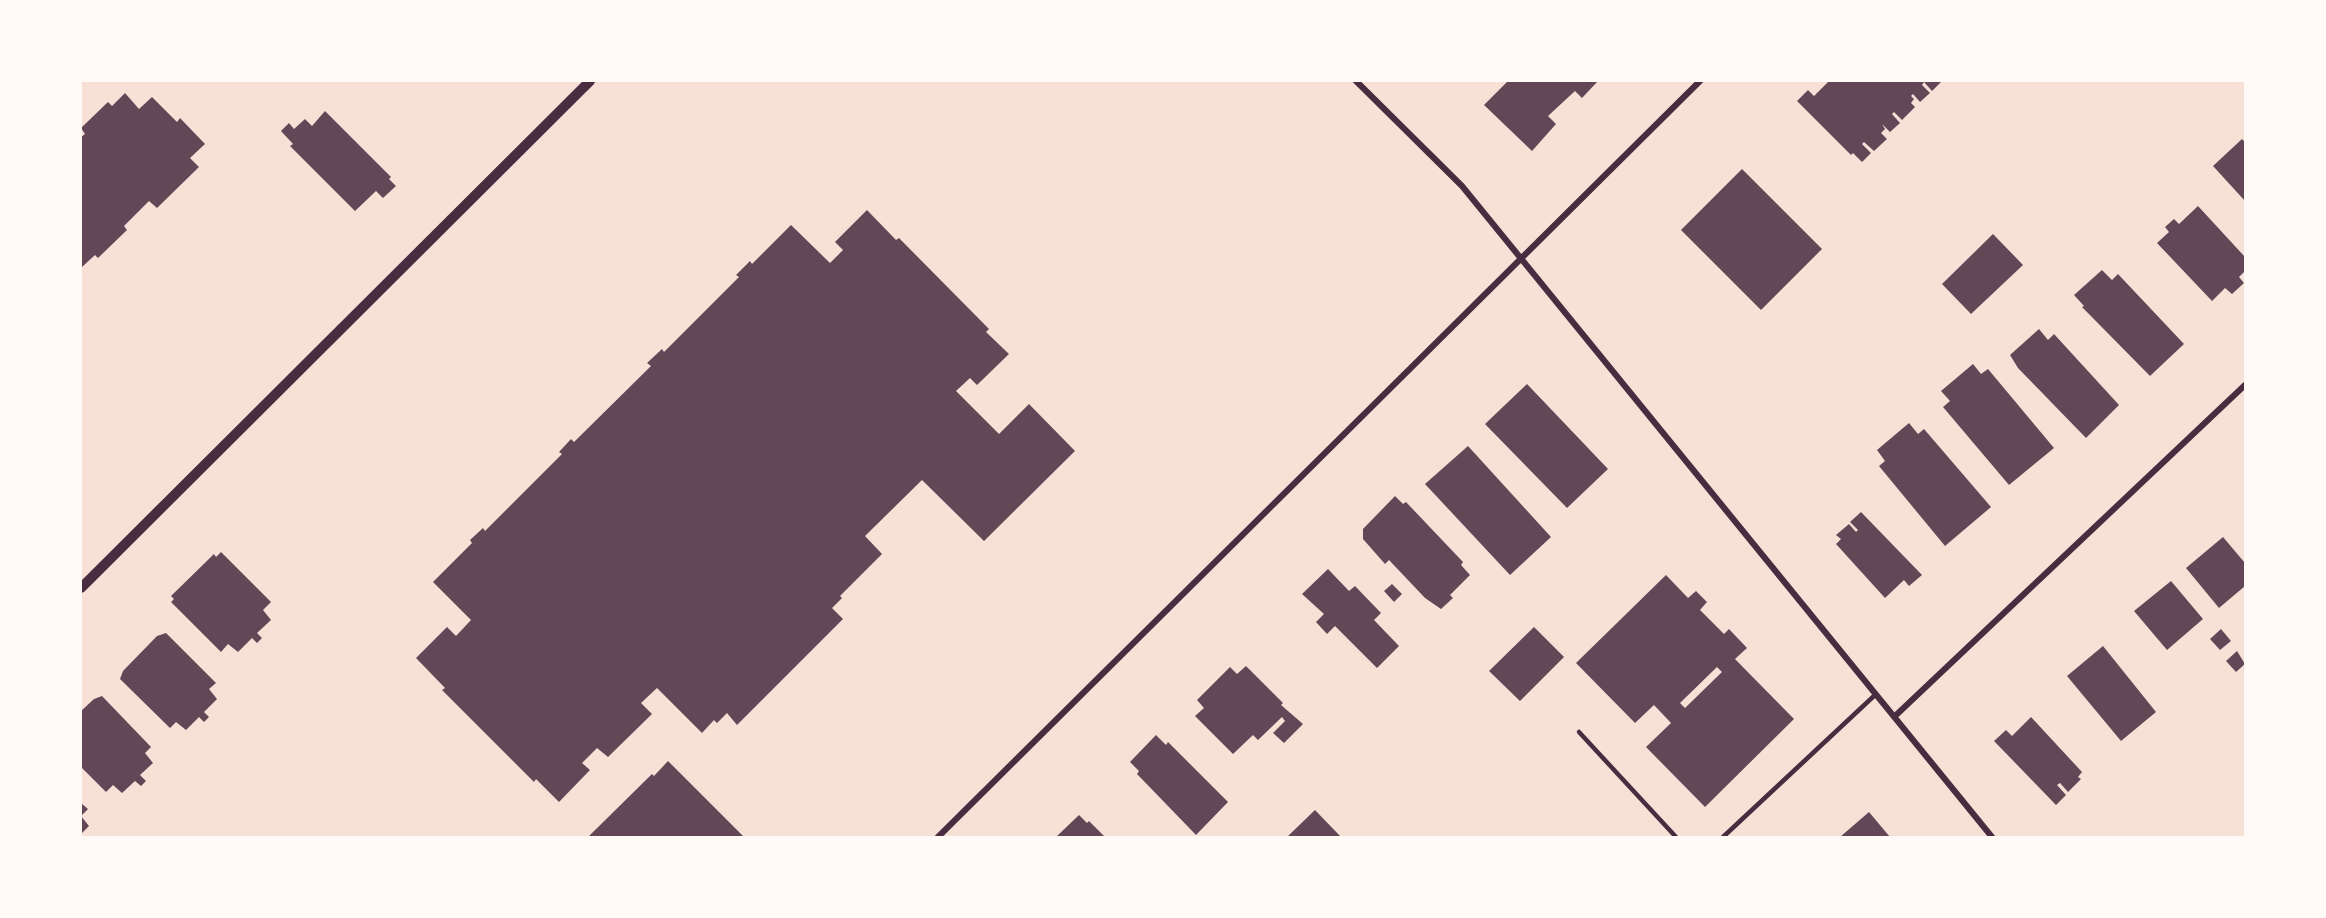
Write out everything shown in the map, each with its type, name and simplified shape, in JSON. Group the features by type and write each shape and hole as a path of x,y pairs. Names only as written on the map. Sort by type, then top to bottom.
{"street":[{"path":"81,588 590,81"},
{"path":"1356,81 1462,186 1992,837"},
{"path":"938,837 1700,81"},
{"path":"1894,717 2245,385"}],"lane":[{"path":"1723,837 1875,694"},
{"path":"1579,732 1676,837"}],"building":[{"path":"1508,81 1598,81 1582,98 1575,91 1548,116 1556,124 1532,151 1484,105"},
{"path":"1829,81 1942,81 1932,91 1924,82 1922,85 1930,93 1920,102 1913,94 1911,96 1914,99 1911,103 1915,107 1902,120 1894,112 1892,114 1900,123 1890,132 1882,124 1885,129 1881,133 1887,139 1874,151 1864,142 1862,144 1871,153 1862,162 1853,153 1851,155 1797,101 1808,90 1814,96"},
{"path":"125,93 139,109 152,97 177,122 180,118 205,144 190,158 199,167 157,208 149,201 124,226 127,230 98,258 95,255 82,267 81,137 85,134 81,128 108,102 112,106"},
{"path":"325,111 391,177 389,179 396,186 383,198 376,191 355,211 290,146 293,144 281,131 289,123 294,129 305,119 312,126"},
{"path":"2242,139 2245,142 2245,201 2213,166"},
{"path":"1742,169 1822,249 1761,310 1681,230"},
{"path":"2198,206 2245,257 2245,271 2239,277 2244,283 2232,294 2225,288 2212,301 2157,243 2169,232 2165,227 2174,219 2179,224"},
{"path":"867,210 896,240 899,238 989,329 986,332 1009,354 977,385 970,378 956,391 999,434 1029,404 1075,451 984,541 922,480 865,536 882,554 840,596 842,598 832,608 843,619 737,725 727,713 717,723 714,720 702,733 657,688 641,703 652,714 608,757 597,748 582,763 590,770 559,802 536,779 534,782 442,690 445,688 416,658 447,627 456,636 471,620 433,582 472,543 470,540 483,528 485,531 562,454 559,452 571,439 574,442 651,366 647,363 662,349 664,352 739,277 736,275 750,261 752,264 791,225 830,263 843,250 835,242"},
{"path":"1993,234 2023,265 1971,314 1942,284"},
{"path":"2102,270 2112,280 2118,274 2184,344 2150,376 2082,307 2084,306 2074,295"},
{"path":"2039,329 2048,340 2054,334 2119,405 2086,438 2018,368 2010,355"},
{"path":"1973,364 1981,374 1988,369 2054,448 2009,485 1943,407 1950,401 1941,391"},
{"path":"1527,384 1608,469 1567,508 1485,424"},
{"path":"1909,423 1918,434 1924,429 1991,507 1945,546 1879,466 1885,461 1877,450"},
{"path":"1468,446 1551,537 1510,575 1425,484"},
{"path":"1395,496 1403,504 1406,502 1463,562 1461,565 1470,575 1450,595 1453,598 1441,609 1425,598 1389,560 1385,564 1363,539 1363,529"},
{"path":"1861,512 1922,575 1909,586 1904,580 1885,598 1836,544 1841,539 1836,535 1849,524 1856,532 1858,530 1850,522"},
{"path":"2223,537 2245,563 2245,586 2219,608 2186,568"},
{"path":"221,552 271,602 263,610 271,620 257,633 262,638 257,643 252,638 238,652 228,644 221,652 171,602 174,599 171,596 214,554 216,557"},
{"path":"1328,569 1349,591 1355,586 1381,613 1374,620 1399,646 1377,668 1335,626 1327,634 1316,622 1324,614 1302,594"},
{"path":"1666,575 1688,598 1696,591 1707,602 1700,610 1724,634 1729,629 1747,648 1735,659 1794,719 1705,807 1646,747 1671,723 1654,705 1635,723 1576,663","holes":["1717,667 1722,672 1685,708 1680,703"]},
{"path":"2171,581 2203,619 2167,650 2134,611"},
{"path":"1392,584 1402,594 1394,602 1384,591"},
{"path":"1534,627 1564,657 1520,701 1489,671"},
{"path":"2221,629 2231,641 2220,650 2210,639"},
{"path":"166,633 216,683 209,689 217,699 204,712 209,717 204,722 199,717 186,730 176,722 170,728 120,679 123,671 157,636"},
{"path":"2103,646 2156,712 2121,741 2067,676"},
{"path":"2237,651 2245,664 2236,672 2226,661"},
{"path":"1246,666 1283,703 1281,705 1303,724 1284,743 1273,733 1285,721 1282,717 1258,740 1253,735 1233,754 1195,716 1204,708 1197,700 1230,667 1237,674"},
{"path":"102,696 151,747 145,753 153,763 140,775 146,781 141,786 135,781 122,793 113,785 106,792 81,767 81,711 94,699"},
{"path":"2031,717 2082,772 2078,777 2081,779 2068,792 2060,783 2057,785 2066,795 2056,805 1994,741 2006,730 2012,736"},
{"path":"1156,735 1166,745 1168,742 1228,802 1196,835 1137,774 1139,771 1130,762"},
{"path":"668,761 744,837 588,837 652,774 654,776"},
{"path":"81,803 88,809 81,816"},
{"path":"1315,810 1341,837 1287,837"},
{"path":"1869,812 1890,837 1840,837"},
{"path":"1079,815 1087,823 1089,821 1105,837 1056,837"},
{"path":"81,816 89,826 81,834"}]}
